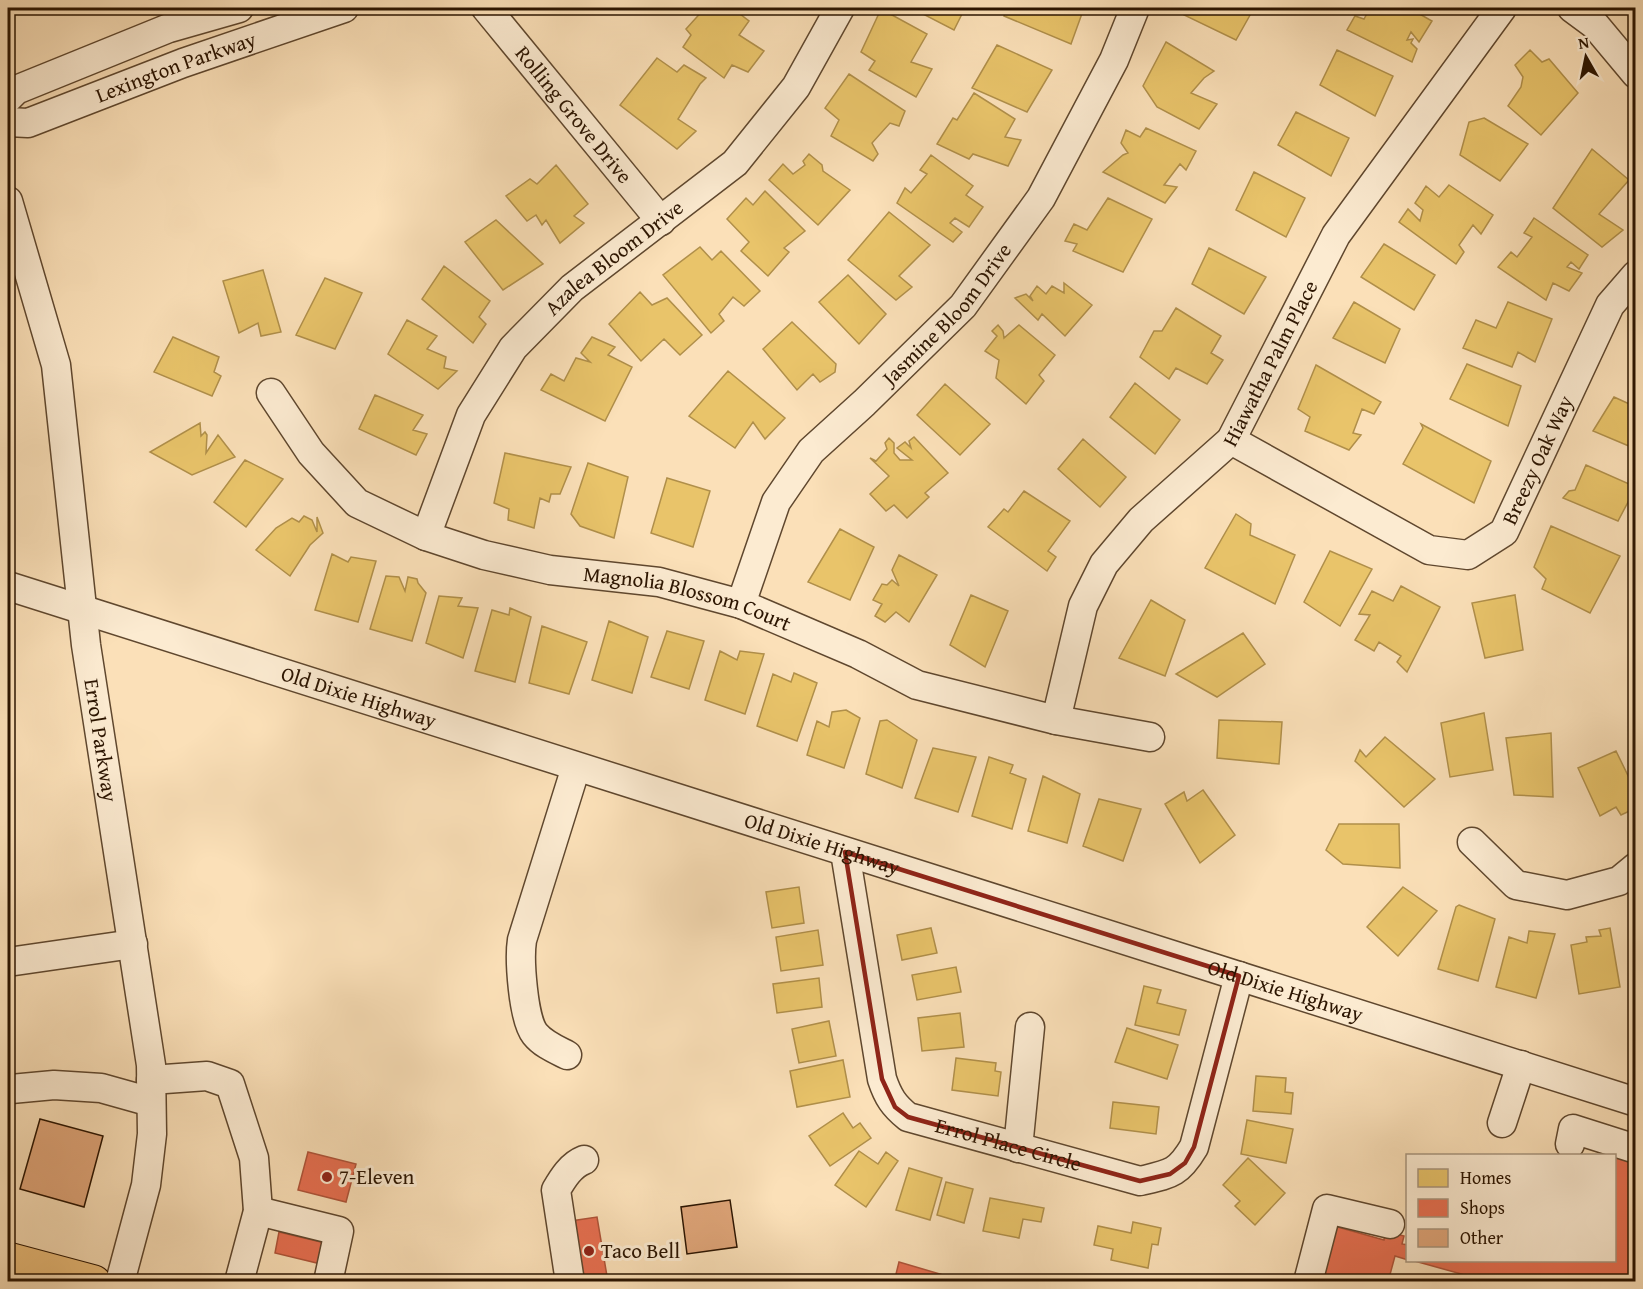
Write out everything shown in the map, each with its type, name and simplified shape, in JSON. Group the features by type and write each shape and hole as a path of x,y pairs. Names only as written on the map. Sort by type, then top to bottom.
{"main road":[{"path":"8,1259 94,1281"}],"street":[{"name":"Lexington Parkway","path":"8,98 16,90 169,28 239,8"},
{"name":"Lexington Parkway","path":"8,122 28,123 183,63 344,8"},
{"name":"Rolling Grove Drive","path":"486,8 661,220"},
{"name":"Azalea Bloom Drive","path":"426,536 471,415 513,348 572,288 735,163 796,87 840,8"},
{"name":"Jasmine Bloom Drive","path":"741,604 776,502 811,451 864,403 963,306 1041,198 1114,60 1135,8"},
{"name":"Hiawatha Palm Place","path":"1056,720 1083,606 1104,564 1141,520 1231,440 1336,235 1502,8"},
{"path":"1572,8 1595,25 1635,74"},
{"name":"Errol Parkway","path":"8,201 56,365 86,645 151,1065 152,1134 146,1185 120,1281"},
{"name":"Breezy Oak Way","path":"1231,440 1429,550 1468,555 1504,532 1610,305 1635,275"},
{"name":"Magnolia Blossom Court","path":"271,393 310,453 357,503 426,536 484,555 550,570 659,582 741,604 858,654 917,685 1056,720 1150,737"},
{"name":"Old Dixie Highway","path":"8,586 1635,1102"},
{"path":"567,1055 546,1045 534,1033 529,1022 520,952 576,767"},
{"path":"1472,842 1516,885 1566,895 1619,880 1635,867"},
{"name":"Errol Place Circle","path":"845,852 882,1079 895,1107 908,1117 1140,1181 1170,1174 1185,1162 1194,1147 1239,976"},
{"path":"8,962 132,944"},
{"path":"1018,1148 1030,1027"},
{"path":"1502,1123 1521,1065"},
{"path":"11,1089 54,1085 151,1091 207,1076 230,1084 254,1158 258,1211 239,1281"},
{"path":"1570,1144 1573,1129 1635,1149"},
{"path":"570,1281 556,1190 568,1172 584,1160"},
{"path":"1308,1281 1327,1209 1390,1224"},
{"path":"258,1211 339,1232 328,1281"}],"highlighted area":[{"path":"845,852 1239,976 1194,1147 1185,1163 1170,1174 1140,1181 908,1117 895,1107 882,1079"}],"building: Homes":[{"path":"705,8 732,8 749,21 739,35 764,51 748,72 732,65 724,78 683,47 691,35 686,29"},
{"path":"766,8 790,8 787,13 780,10 774,12"},
{"path":"921,8 965,8 954,30 919,12"},
{"path":"1007,8 1084,8 1071,44 1004,16"},
{"path":"1187,8 1254,8 1236,40 1184,15"},
{"path":"1370,8 1420,8 1416,12 1432,21 1419,42 1411,32 1407,40 1413,39 1411,43 1417,49 1412,62 1347,30 1355,16 1364,19"},
{"path":"881,9 927,34 911,62 932,69 916,97 869,70 875,61 861,52"},
{"path":"1166,42 1214,71 1204,78 1191,93 1217,104 1199,129 1157,107 1143,86"},
{"path":"997,45 1052,70 1027,112 972,88"},
{"path":"1337,50 1393,76 1375,116 1320,85"},
{"path":"1530,50 1542,62 1549,59 1578,93 1541,135 1508,106 1521,87 1523,77 1515,65"},
{"path":"657,58 677,72 684,65 706,78 678,119 696,131 677,149 620,105"},
{"path":"849,74 905,111 899,126 890,123 872,143 878,154 873,161 831,136 839,120 825,108"},
{"path":"974,93 1015,119 1005,137 1021,140 1008,166 973,154 969,159 937,144 953,118 957,120"},
{"path":"1296,112 1349,138 1331,176 1278,145"},
{"path":"1484,118 1528,144 1500,181 1460,155 1469,122"},
{"path":"1146,128 1196,151 1186,170 1180,164 1164,185 1177,187 1165,203 1103,172 1128,153 1121,143 1126,130 1140,137"},
{"path":"1592,149 1629,180 1599,214 1623,230 1602,247 1553,208"},
{"path":"809,154 822,165 823,171 850,190 818,225 769,180 783,164 793,174 805,165 803,161"},
{"path":"931,155 973,186 966,195 983,207 969,227 955,218 950,223 962,232 953,242 897,203 905,188 911,193 927,174 920,170"},
{"path":"556,165 588,204 574,216 584,223 560,243 546,220 542,225 536,215 527,221 506,196 530,179 537,184"},
{"path":"1254,172 1305,198 1286,237 1236,210"},
{"path":"1449,185 1493,215 1481,234 1473,225 1459,245 1464,252 1456,264 1399,222 1408,209 1420,221 1423,210 1415,203 1426,186 1439,197"},
{"path":"765,191 805,231 784,248 789,252 768,276 741,251 749,242 727,219 746,198 753,205"},
{"path":"1108,198 1152,219 1123,272 1073,251 1077,244 1065,241 1074,224 1087,230"},
{"path":"889,212 930,245 899,276 912,287 896,300 848,260"},
{"path":"1534,218 1588,255 1579,269 1571,262 1567,267 1582,273 1569,291 1553,283 1546,300 1498,267 1511,252 1517,257 1532,237 1524,233"},
{"path":"496,220 543,264 503,290 465,242"},
{"path":"1384,244 1435,275 1414,310 1361,277"},
{"path":"700,247 712,260 721,251 760,291 744,306 733,297 719,314 724,321 711,333 663,275"},
{"path":"1209,248 1266,277 1244,314 1192,284"},
{"path":"444,266 490,301 479,317 486,324 473,343 422,299"},
{"path":"263,270 281,332 261,336 258,323 239,333 223,281"},
{"path":"848,275 886,314 859,344 819,302"},
{"path":"325,278 362,293 335,349 296,335"},
{"path":"1064,283 1092,305 1065,336 1042,314 1038,320 1015,298 1026,294 1033,301 1030,296 1037,286 1046,294 1052,286 1064,293"},
{"path":"640,292 652,305 667,298 702,335 680,355 664,339 641,361 609,324"},
{"path":"1354,302 1400,329 1385,363 1333,338"},
{"path":"1508,302 1552,319 1535,362 1518,352 1512,367 1463,348 1476,320 1496,328"},
{"path":"1176,308 1221,336 1211,353 1223,360 1207,384 1176,368 1169,379 1140,357 1154,331 1162,331"},
{"path":"407,320 437,336 427,349 446,357 444,368 457,371 438,389 388,354"},
{"path":"792,322 836,364 835,372 820,382 813,374 797,390 763,349"},
{"path":"998,325 1003,331 1004,338 1019,325 1055,355 1039,375 1044,381 1026,404 996,378 999,360 985,351 997,336 992,331"},
{"path":"173,337 219,357 214,372 221,376 212,396 154,372"},
{"path":"592,337 615,347 608,355 632,367 605,421 541,390 551,374 564,381 576,358 590,362 581,353"},
{"path":"1467,364 1521,386 1508,426 1450,399"},
{"path":"1316,365 1381,402 1374,414 1362,409 1353,433 1361,435 1349,450 1305,431 1310,417 1298,409"},
{"path":"728,371 785,418 765,439 753,422 735,448 689,416"},
{"path":"1135,383 1180,420 1155,454 1110,417"},
{"path":"945,384 990,424 960,455 917,415"},
{"path":"375,395 423,415 413,430 427,434 416,455 359,429"},
{"path":"1614,397 1636,407 1636,449 1593,431"},
{"path":"200,423 201,436 205,432 207,435 206,453 218,435 235,457 192,475 150,452"},
{"path":"1421,424 1491,461 1474,503 1403,464 1423,428"},
{"path":"914,437 948,473 925,493 929,497 907,518 894,505 886,511 870,494 889,476 870,458 876,461 887,449 885,443 889,438 894,443 894,453 900,460 912,460 897,448 905,442 911,448 909,441"},
{"path":"1083,439 1126,477 1100,507 1058,469"},
{"path":"505,453 571,467 560,494 551,494 549,502 540,498 534,528 508,520 509,509 494,503"},
{"path":"245,460 283,479 246,527 214,502"},
{"path":"588,463 628,477 614,538 580,526 571,514"},
{"path":"1586,465 1636,487 1618,521 1563,498 1569,491 1575,490"},
{"path":"667,478 710,491 693,547 651,533"},
{"path":"1024,491 1070,521 1048,551 1056,557 1047,571 988,527 1004,509 1008,512"},
{"path":"1236,514 1251,524 1250,535 1295,555 1275,604 1205,568"},
{"path":"304,516 312,520 317,532 317,517 323,533 310,545 290,576 256,550 276,528 292,518 299,522"},
{"path":"1551,526 1620,556 1590,613 1542,589 1546,579 1534,567"},
{"path":"840,529 874,547 850,600 808,582"},
{"path":"1330,551 1372,569 1340,626 1304,602"},
{"path":"332,554 348,562 351,557 376,561 358,622 315,610"},
{"path":"899,555 937,575 909,622 896,612 885,622 875,616 882,604 873,600 882,584 887,585 892,580 899,586 892,570"},
{"path":"386,576 399,577 405,591 408,577 417,579 426,593 412,641 370,629"},
{"path":"1401,586 1440,607 1407,672 1397,662 1401,656 1379,642 1374,651 1355,640 1370,615 1359,614 1372,591 1393,601"},
{"path":"971,595 1008,611 985,667 950,645"},
{"path":"1515,595 1523,650 1485,658 1472,603"},
{"path":"439,596 462,598 458,606 478,608 463,658 426,643"},
{"path":"1151,600 1185,620 1165,676 1119,658"},
{"path":"510,608 531,617 515,682 475,671 492,610 509,615"},
{"path":"609,621 648,637 632,693 592,680"},
{"path":"542,626 587,642 569,694 529,683"},
{"path":"667,631 704,641 689,689 651,677"},
{"path":"1243,633 1265,664 1217,697 1176,674"},
{"path":"720,651 737,660 740,651 764,654 745,714 705,700"},
{"path":"1636,662 1636,679 1629,675"},
{"path":"794,673 817,683 797,741 757,726 773,674 791,682"},
{"path":"846,710 860,718 844,768 807,755 817,721 829,727 832,712"},
{"path":"1484,713 1493,770 1450,777 1441,723"},
{"path":"887,720 917,740 902,788 866,774 880,721"},
{"path":"1219,720 1282,722 1279,764 1217,758"},
{"path":"1551,733 1553,797 1514,795 1506,738"},
{"path":"1385,737 1435,779 1404,807 1355,761 1360,750 1366,757"},
{"path":"933,748 976,757 958,812 915,798"},
{"path":"1616,751 1636,792 1636,808 1621,815 1616,807 1600,816 1578,768"},
{"path":"989,757 1013,765 1010,773 1026,779 1012,829 972,816"},
{"path":"1043,776 1080,794 1067,843 1028,831"},
{"path":"1203,790 1235,835 1200,863 1165,804 1184,792 1187,801"},
{"path":"1099,799 1141,809 1123,861 1083,846"},
{"path":"1339,824 1399,824 1400,868 1343,864 1326,850"},
{"path":"799,887 804,923 772,928 766,892"},
{"path":"1403,887 1437,911 1398,956 1367,927"},
{"path":"1459,905 1495,919 1478,981 1438,969 1456,907"},
{"path":"931,928 937,953 902,960 897,935"},
{"path":"1610,928 1620,987 1579,994 1571,945 1587,942 1586,937 1601,936 1599,930"},
{"path":"818,930 823,965 781,971 776,937"},
{"path":"1529,931 1555,934 1536,998 1496,987 1509,937 1527,943"},
{"path":"956,967 961,992 917,1000 912,975"},
{"path":"819,978 822,1007 777,1013 773,984"},
{"path":"1144,986 1161,990 1157,1003 1186,1010 1179,1035 1135,1025"},
{"path":"960,1013 964,1047 922,1051 918,1018"},
{"path":"829,1021 836,1056 799,1063 792,1029"},
{"path":"1127,1028 1178,1045 1167,1079 1115,1062"},
{"path":"956,1058 996,1063 995,1071 1001,1072 998,1096 952,1090"},
{"path":"843,1060 850,1097 797,1107 790,1071"},
{"path":"1256,1076 1286,1078 1285,1092 1293,1093 1291,1114 1253,1111"},
{"path":"1113,1102 1159,1107 1156,1134 1110,1128"},
{"path":"843,1113 853,1128 860,1123 871,1138 830,1166 809,1136"},
{"path":"1247,1120 1293,1129 1286,1163 1241,1154"},
{"path":"859,1151 878,1164 886,1152 898,1161 866,1207 835,1185"},
{"path":"1248,1158 1285,1193 1255,1225 1235,1206 1240,1201 1223,1185"},
{"path":"909,1168 942,1178 930,1220 896,1210"},
{"path":"946,1182 973,1189 964,1223 937,1215"},
{"path":"990,1198 1044,1208 1041,1222 1023,1219 1019,1238 983,1231"},
{"path":"1133,1222 1161,1228 1158,1245 1152,1244 1148,1268 1111,1260 1113,1249 1094,1245 1098,1226 1131,1233"}],"building: Shops":[{"name":"7-Eleven","path":"308,1152 356,1164 346,1202 298,1190"},
{"path":"1616,1157 1636,1162 1636,1282 1490,1282 1418,1262 1616,1262"},
{"name":"Taco Bell","path":"597,1217 608,1282 581,1282 571,1221"},
{"path":"1327,1224 1384,1240 1385,1231 1404,1236 1402,1244 1406,1245 1406,1259 1395,1256 1388,1282 1312,1282"},
{"path":"279,1232 325,1243 321,1264 275,1253"},
{"path":"899,1262 967,1282 894,1282"}],"building: Other":[{"path":"40,1119 103,1136 84,1207 20,1189"},
{"path":"730,1200 737,1247 687,1254 681,1207"}],"place":[{"name":"7-Eleven","path":"327,1177"},
{"name":"Taco Bell","path":"589,1251"}]}
